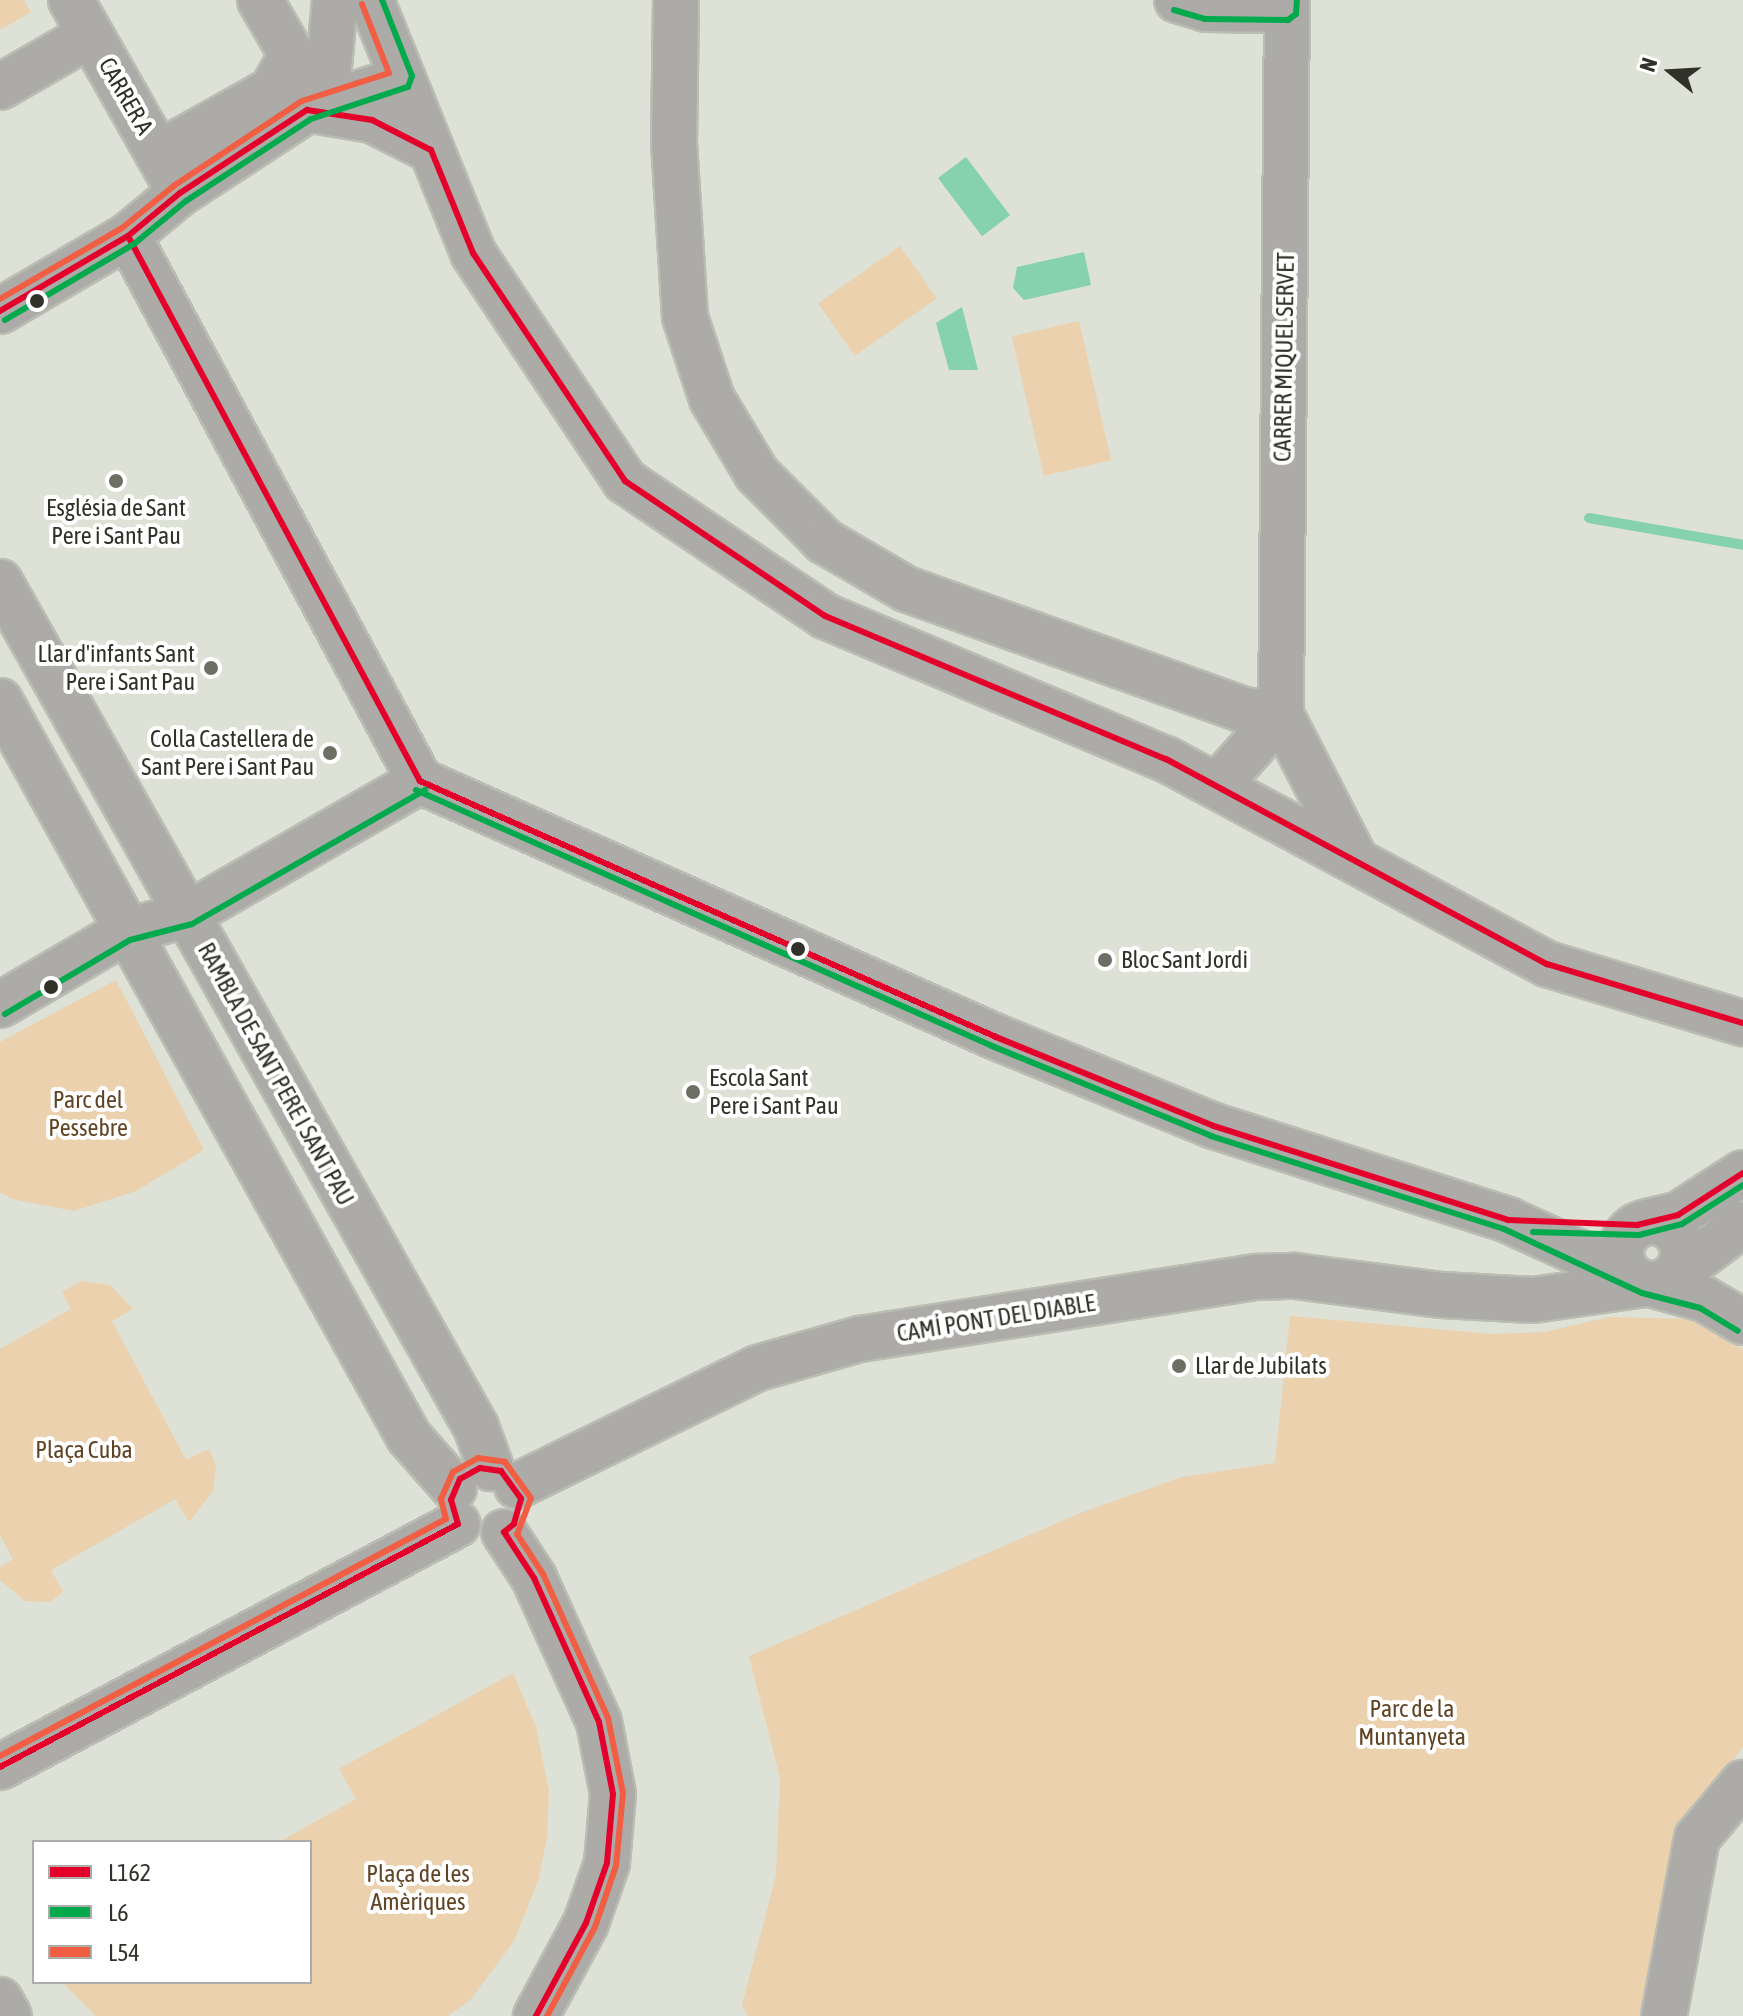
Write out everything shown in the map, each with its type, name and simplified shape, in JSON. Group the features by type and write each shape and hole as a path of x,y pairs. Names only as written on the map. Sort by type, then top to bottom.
{"street":[{"path":"158,154 272,90 292,55 260,0"},
{"path":"307,110 329,66 335,0"},
{"path":"371,0 473,253 625,481 825,616 1166,759 1547,964 1609,987 1733,1015"},
{"path":"676,0 674,142 685,317 712,399 757,474 824,541 906,589 1244,710 1281,715"},
{"path":"1177,0 1206,9 1287,5"},
{"name":"CARRER MIQUEL SERVET","path":"1287,5 1281,715 1356,861"},
{"path":"0,87 80,17"},
{"name":"CARRER A","path":"80,17 180,193"},
{"path":"329,66 372,61 402,79"},
{"path":"0,311 128,236 180,193 307,110 402,79"},
{"path":"307,110 372,120 431,150"},
{"path":"128,236 420,781 996,1037 1214,1126 1508,1220 1652,1261 1743,1322"},
{"name":"RAMBLA DE SANT PERE I SANT PAU","path":"0,582 459,1399 480,1491"},
{"path":"0,701 409,1437 480,1491 519,1512 504,1532 534,1578 599,1722 613,1794 607,1863 586,1923 536,2016"},
{"path":"1217,786 1281,715"},
{"path":"0,1005 126,931 187,915 420,781"},
{"path":"1609,987 1651,1017 1715,1039 1743,1056"},
{"name":"CAMÍ PONT DEL DIABLE","path":"0,1767 480,1491 758,1368 829,1345 1257,1277 1295,1276 1442,1295 1518,1289 1652,1261 1678,1215 1743,1173"},
{"path":"1508,1220 1652,1261"},
{"path":"1508,1220 1537,1246 1541,1269 1518,1289"},
{"name":"CAMÍ PONT DEL DIABLE","path":"1518,1289 1533,1300 1652,1261 1743,1224"},
{"path":"409,1437 438,1422 459,1399"},
{"path":"1664,2016 1697,1838 1743,1783"},
{"path":"0,2000 9,2016"}],"green space":[{"path":"0,0 24,0 31,12 0,30"},
{"path":"900,246 937,298 855,356 818,303"},
{"path":"1079,321 1111,460 1044,476 1012,337"},
{"name":"Parc del Pessebre","path":"116,980 204,1150 136,1191 74,1211 12,1199 0,1192 0,1042"},
{"name":"Plaça Cuba","path":"81,1281 110,1285 133,1309 112,1321 186,1460 209,1449 216,1466 213,1491 189,1522 175,1499 51,1570 63,1592 50,1602 25,1601 0,1580 0,1567 13,1559 0,1535 0,1349 71,1309 62,1292"},
{"name":"Parc de la Muntanyeta","path":"1290,1316 1491,1334 1545,1332 1609,1317 1688,1319 1743,1349 1743,1747 1702,1800 1643,2016 748,2016 742,2005 776,1875 780,1778 749,1656 1083,1512 1182,1477 1275,1463"},
{"name":"Plaça de les Amèriques","path":"513,1673 536,1727 549,1791 547,1838 538,1881 514,1941 471,1999 448,2016 96,2016 64,1984 312,1984 312,1840 283,1840 356,1799 339,1769"}],"shaded area":[{"path":"966,157 1010,215 982,236 938,178"},
{"path":"1084,252 1091,285 1024,300 1013,288 1017,267"},
{"path":"962,307 978,370 949,370 936,323"}],"waterway":[{"path":"1589,518 1743,545"}],"transit line":[{"name":"L6","path":"5,320 134,244 186,201 311,119 408,87 412,76 382,0"},
{"name":"L6","path":"1174,10 1205,19 1288,20 1296,14 1297,0"},
{"name":"L54","path":"0,299 122,228 175,185 302,101 389,73 362,4"},
{"name":"L162","path":"0,311 128,236 180,193 307,110 372,120 431,150 473,253 625,481 825,616 1166,759 1547,964 1743,1023"},
{"name":"L162","path":"128,236 420,781 996,1037 1214,1126 1508,1220 1637,1225 1678,1215 1743,1173"},
{"name":"L6","path":"416,790 992,1046 1211,1136 1504,1229 1642,1293 1700,1308 1738,1331"},
{"name":"L6","path":"5,1014 130,940 192,924 425,790"},
{"name":"L6","path":"1533,1232 1639,1235 1682,1224 1743,1185"},
{"name":"L54","path":"0,1756 446,1519 441,1499 453,1472 478,1458 505,1462 531,1498 517,1534 543,1574 608,1718 623,1793 616,1866 595,1927 547,2016"},
{"name":"L162","path":"0,1767 458,1524 451,1500 460,1479 480,1468 501,1471 521,1499 514,1524 504,1532 534,1578 599,1722 613,1794 607,1863 586,1923 536,2016"}],"place":[{"name":"Església de Sant Pere i Sant Pau","path":"116,481"},
{"name":"Llar d'infants Sant Pere i Sant Pau","path":"211,668"},
{"name":"Colla Castellera de Sant Pere i Sant Pau","path":"330,753"},
{"name":"Bloc Sant Jordi","path":"1105,960"},
{"name":"Escola Sant Pere i Sant Pau","path":"693,1092"},
{"name":"Llar de Jubilats","path":"1179,1366"}]}
